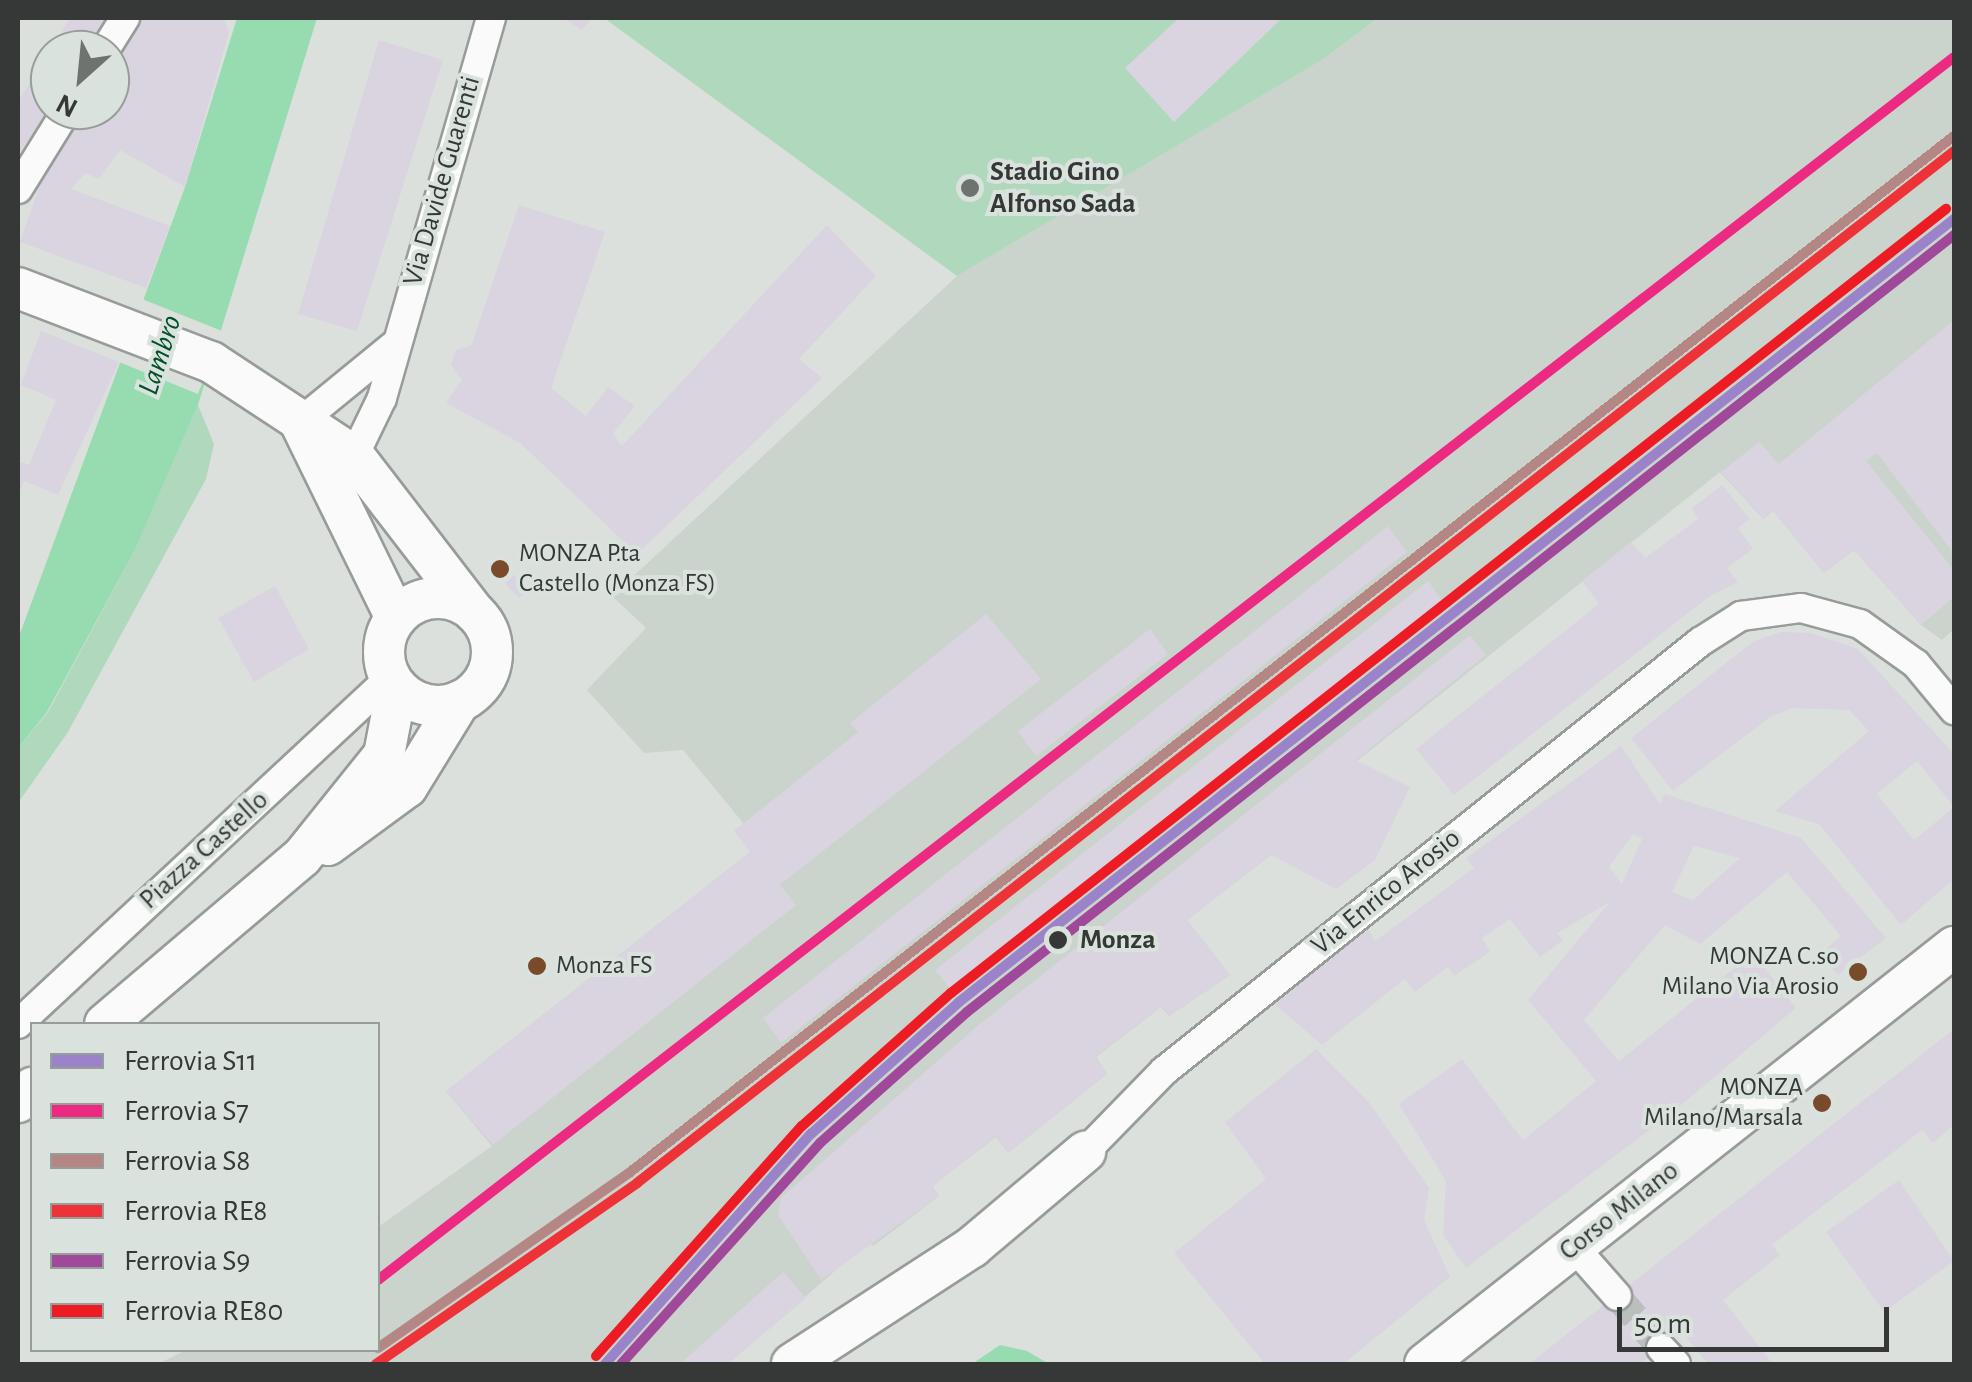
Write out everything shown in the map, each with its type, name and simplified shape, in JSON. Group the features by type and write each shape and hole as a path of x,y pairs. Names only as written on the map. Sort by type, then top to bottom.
{"street":[{"name":"Via Davide Guarenti","path":"340,467 382,398 491,18"},
{"path":"18,188 54,130"},
{"path":"19,294 130,330 210,362 300,422 474,612 489,635 491,662 483,682 460,701 407,786 360,826 302,858 107,1022"},
{"path":"300,422 394,346"},
{"path":"340,467 396,618"},
{"path":"302,858 384,755 394,682 384,646 396,618 433,599 474,612"},
{"name":"Via Enrico Arosio","path":"792,1364 972,1248 1085,1152 1164,1071 1700,642 1741,616 1801,608 1860,624 1916,664 1954,710"},
{"path":"394,682 422,704 460,701"},
{"name":"Piazza Castello","path":"18,1024 394,682"},
{"name":"Corso Milano","path":"1425,1364 1954,946"},
{"path":"1574,1248 1617,1296"}],"shaded area":[{"name":"Stadio Gino Alfonso Sada","path":"604,18 1378,18 1322,60 957,276"},
{"path":"1378,18 1954,18 1954,629 1942,640 1921,625 1854,550 1824,573 1773,511 1763,519 1720,472 1260,838 1271,855 1187,920 1230,975 1169,1016 1161,1007 1096,1057 1107,1074 1008,1153 996,1137 932,1186 939,1196 873,1246 869,1241 728,1364 158,1364 182,1352 380,1352 380,1226 492,1146 446,1091 750,852 744,824 683,750 644,753 587,690 646,628 612,596 957,276 1322,60"},
{"path":"198,405 214,444 206,479 68,732 18,803 18,748 48,712 136,548"}],"water":[{"name":"Lambro","path":"237,18 317,18 198,405 136,548 47,712 18,748 18,639 185,187"},
{"path":"1000,1345 1027,1351 1049,1364 972,1364"}],"pier":[{"path":"142,299 222,331 198,394 119,362"}],"building":[{"path":"70,18 112,18 104,30 62,30"},
{"path":"139,18 223,18 229,32 185,187 120,150 99,179 85,173 71,189 170,226 146,288 20,242 42,178 70,130 130,130 130,32"},
{"path":"562,18 592,18 582,30"},
{"path":"1179,18 1282,18 1174,122 1125,68"},
{"path":"379,40 443,60 357,331 298,314"},
{"path":"30,82 30,130 36,130 18,154 18,102"},
{"path":"519,205 605,232 551,388 586,416 608,387 635,406 613,433 622,446 827,225 876,276 799,359 822,378 637,554 520,443 446,403 462,380 451,365 456,350 471,346"},
{"path":"1954,320 1954,554 1877,453 1866,461 1954,570 1954,597 1921,625 1854,550 1824,573 1772,510 1763,519 1721,472 1759,442 1779,464"},
{"path":"41,331 119,362 58,495 24,481 18,495 18,461 29,465 56,400 21,385"},
{"path":"1722,485 1750,519 1738,528 1753,549 1727,568 1738,582 1710,596 1454,795 1416,749 1599,604 1582,581 1631,542 1645,558 1698,519 1692,508"},
{"path":"1388,526 1407,552 781,1043 763,1018"},
{"path":"514,575 528,590 519,598 505,583"},
{"path":"1428,581 1446,606 952,991 935,970"},
{"path":"275,586 309,649 254,682 218,618"},
{"path":"986,614 1041,679 780,885 796,905 493,1145 446,1091 750,852 734,831 858,732 850,723"},
{"path":"1150,629 1168,654 1036,756 1018,731"},
{"path":"1781,632 1811,633 1858,649 1954,754 1954,807 1954,879 1901,925 1819,824 1775,811 1869,731 1849,710 1792,708 1770,717 1673,791 1631,738 1754,641","holes":["1917,761 1954,807 1914,840 1877,794"]},
{"path":"1470,635 1486,655 1356,760 1410,787 1375,860 1336,889 1271,855 1187,920 1230,975 1169,1016 1162,1006 1095,1057 1107,1074 1008,1153 996,1136 932,1187 939,1196 821,1280 778,1215 781,1198 975,1028"},
{"path":"1621,746 1660,804 1665,794 1801,838 1886,938 1838,975 1820,954 1841,936 1787,872 1700,944 1665,925 1584,1020 1619,1061 1753,953 1796,1008 1667,1117 1466,1268 1443,1235 1446,1181 1399,1104 1462,1059 1523,1140 1596,1081 1528,1000 1610,902 1557,933 1563,940 1540,957 1510,919 1482,938 1490,952 1454,976 1448,967 1415,992 1405,979 1322,1045 1272,1002 1368,929 1375,941 1474,868 1466,858","holes":["1633,834 1642,839 1622,884 1609,867","1694,846 1740,858 1693,900 1672,892"]},
{"path":"1954,1029 1954,1125 1933,1143 1922,1130 1772,1245 1780,1255 1723,1300 1773,1364 1708,1364 1682,1332 1640,1364 1529,1364"},
{"path":"1316,1049 1368,1101 1429,1188 1424,1220 1450,1277 1343,1364 1265,1364 1174,1253 1266,1179 1225,1122"},
{"path":"1899,1180 1954,1261 1884,1312 1826,1232"},
{"path":"783,1272 806,1298 728,1364 680,1364"}],"tunnel":[{"path":"1617,1296 1661,1348"}],"rail line":[{"name":"S7","path":"380,1278 1954,57"},
{"name":"S8","path":"380,1347 629,1173 1954,136"},
{"name":"RE8","path":"376,1364 637,1183 1954,151"},
{"name":"RE80","path":"596,1356 802,1126 951,993 1946,209"},
{"name":"S11","path":"605,1364 811,1134 959,1002 1954,219"},
{"name":"S9","path":"621,1364 820,1143 967,1012 1954,235"}],"place":[{"name":"Stadio Gino Alfonso Sada","path":"970,188"},
{"name":"MONZA P.ta Castello (Monza FS)","path":"500,569"},
{"name":"Monza","path":"1058,940"},
{"name":"Monza FS","path":"537,966"},
{"name":"MONZA C.so Milano Via Arosio","path":"1858,972"},
{"name":"MONZA Milano/Marsala","path":"1822,1103"}]}
